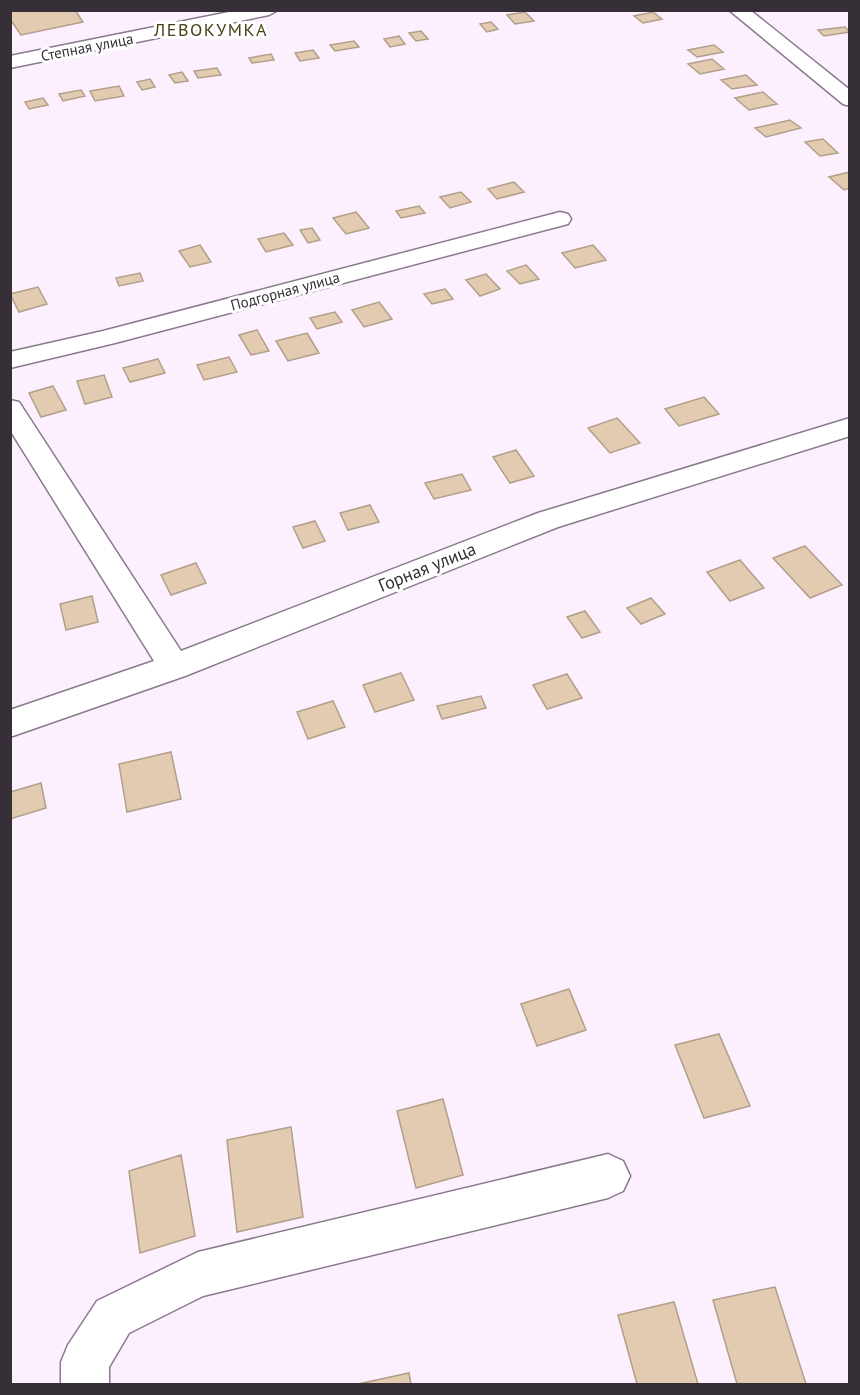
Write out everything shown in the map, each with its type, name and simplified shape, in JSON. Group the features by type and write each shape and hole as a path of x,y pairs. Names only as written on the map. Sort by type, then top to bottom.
{"street":[{"name":"Степная улица","path":"10,62 269,10"},
{"path":"738,10 849,100"},
{"name":"Подгорная улица","path":"10,360 106,338 560,219"},
{"path":"10,408 174,667"},
{"name":"Горная улица","path":"10,723 174,667 549,520 849,427"},
{"path":"85,1384 85,1362 113,1317 198,1275 608,1176"}],"building":[{"path":"10,10 75,10 83,22 21,35 10,19"},
{"path":"525,12 534,21 515,24 507,15"},
{"path":"653,12 662,19 643,23 634,16"},
{"path":"491,22 498,29 487,32 480,24"},
{"path":"845,27 850,32 824,36 818,30"},
{"path":"421,31 428,39 416,41 409,33"},
{"path":"399,36 405,44 390,47 384,39"},
{"path":"354,41 359,47 335,51 330,45"},
{"path":"714,45 723,52 697,57 688,50"},
{"path":"313,50 319,58 300,61 295,53"},
{"path":"271,54 274,60 252,63 249,58"},
{"path":"712,59 724,69 700,74 688,64"},
{"path":"217,68 221,75 198,78 194,71"},
{"path":"182,72 188,81 175,83 169,75"},
{"path":"746,75 757,85 732,89 721,80"},
{"path":"150,79 155,87 142,90 137,82"},
{"path":"119,86 124,96 95,101 90,91"},
{"path":"81,90 85,96 63,101 59,94"},
{"path":"763,92 777,104 749,110 735,98"},
{"path":"43,98 48,105 29,109 25,102"},
{"path":"790,120 801,128 766,137 755,128"},
{"path":"823,139 838,153 820,156 805,142"},
{"path":"850,172 850,188 844,190 829,177"},
{"path":"514,182 524,192 497,199 488,189"},
{"path":"461,192 471,202 450,208 440,197"},
{"path":"419,206 425,213 401,218 396,211"},
{"path":"356,212 369,228 346,234 333,218"},
{"path":"312,228 320,240 308,243 300,230"},
{"path":"284,233 293,245 266,252 258,239"},
{"path":"200,245 211,262 190,267 179,251"},
{"path":"593,245 606,260 575,268 562,253"},
{"path":"526,265 539,279 520,284 507,271"},
{"path":"140,273 143,281 119,286 116,278"},
{"path":"486,274 500,289 480,296 466,280"},
{"path":"38,287 47,304 19,312 10,294"},
{"path":"445,289 453,299 432,304 424,294"},
{"path":"379,302 392,319 364,327 352,310"},
{"path":"335,312 342,322 317,329 310,318"},
{"path":"257,330 269,351 251,355 239,335"},
{"path":"307,333 319,353 288,361 276,341"},
{"path":"229,357 237,372 204,380 197,365"},
{"path":"158,359 165,373 130,382 123,368"},
{"path":"104,375 112,397 85,404 77,381"},
{"path":"53,386 66,410 41,417 29,393"},
{"path":"704,397 719,414 679,426 665,409"},
{"path":"617,418 640,443 610,453 588,428"},
{"path":"516,450 534,476 510,483 493,457"},
{"path":"462,474 471,490 434,499 425,483"},
{"path":"370,505 379,522 348,530 340,513"},
{"path":"315,521 325,541 303,548 293,527"},
{"path":"805,546 842,585 810,598 773,558"},
{"path":"740,560 764,588 730,601 707,572"},
{"path":"196,563 206,583 171,595 161,575"},
{"path":"92,596 98,622 66,630 60,604"},
{"path":"651,598 665,614 641,624 627,608"},
{"path":"585,611 600,632 582,638 567,617"},
{"path":"401,673 414,700 375,712 363,685"},
{"path":"567,674 582,698 547,709 533,685"},
{"path":"481,696 486,708 442,719 437,706"},
{"path":"333,701 345,727 308,739 297,712"},
{"path":"171,752 181,799 127,812 119,764"},
{"path":"41,783 46,808 10,819 10,792"},
{"path":"569,989 586,1030 537,1046 521,1004"},
{"path":"719,1034 750,1106 704,1118 675,1045"},
{"path":"443,1099 463,1175 416,1188 397,1111"},
{"path":"291,1127 303,1217 237,1232 227,1140"},
{"path":"181,1155 195,1236 140,1253 129,1171"},
{"path":"775,1287 806,1384 737,1384 713,1300"},
{"path":"674,1302 698,1384 637,1384 618,1315"},
{"path":"409,1373 411,1384 358,1384"}],"district":[{"name":"ЛЕВОКУМКА","path":"211,29"}]}
